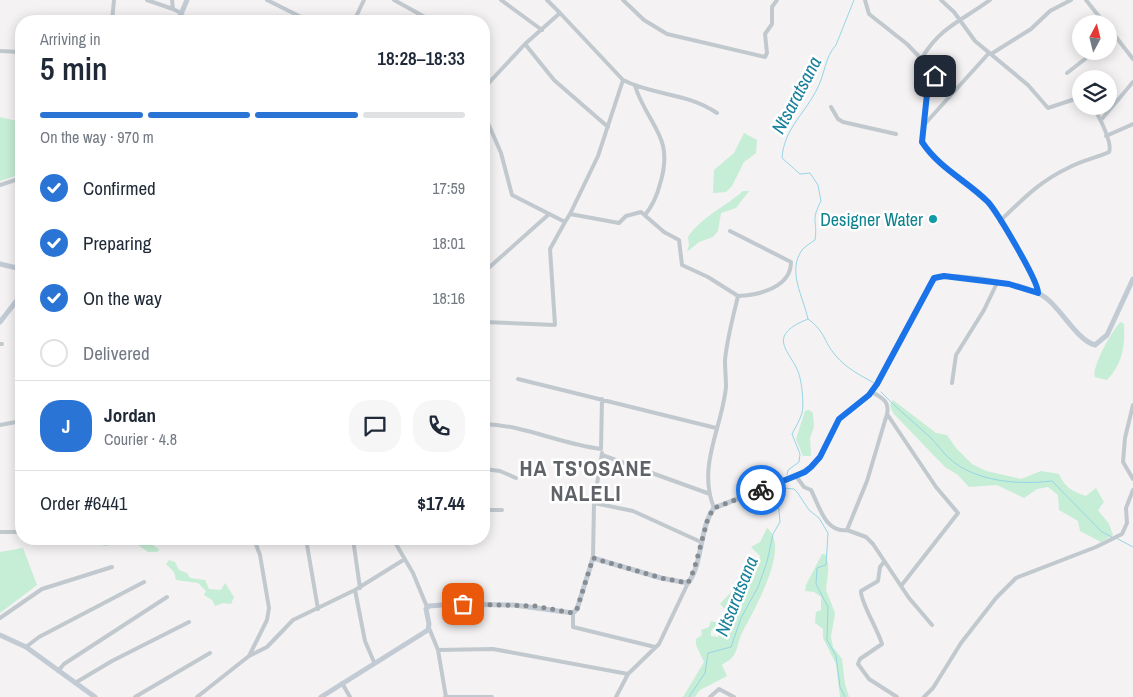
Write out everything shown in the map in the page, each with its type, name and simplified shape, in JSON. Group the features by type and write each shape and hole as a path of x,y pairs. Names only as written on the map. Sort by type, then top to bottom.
{"street":[{"path":"113,15 114,0"},
{"path":"147,0 173,9 181,14 187,0"},
{"path":"172,0 173,9"},
{"path":"267,0 296,15"},
{"path":"357,15 364,0"},
{"path":"394,0 421,15"},
{"path":"501,0 542,30"},
{"path":"547,0 623,80 635,86 690,98 716,113"},
{"path":"624,0 644,20 667,34 764,57 766,53 765,34 772,24 772,7 777,0"},
{"path":"865,0 869,14 922,58 935,76 927,94 922,142 930,154 958,180 985,200 1029,268 1038,293"},
{"path":"941,0 960,18 975,41 1028,85 1048,108 1072,100"},
{"path":"922,58 931,42 960,18 990,0"},
{"path":"923,126 990,53 1031,29 1050,11 1071,0"},
{"path":"1086,0 1098,15"},
{"path":"490,82 525,44 560,14"},
{"path":"1118,38 1133,59"},
{"path":"525,44 554,80 608,127"},
{"path":"0,51 15,52"},
{"path":"1067,73 1084,60"},
{"path":"490,322 555,325 550,249 570,214 598,156 621,93 623,80"},
{"path":"1101,120 1133,82"},
{"path":"635,86 656,128 666,155 656,200 645,215"},
{"path":"831,107 838,119 843,122 896,134"},
{"path":"1000,221 1025,194 1047,178 1072,165 1087,162 1109,152 1111,146 1098,115"},
{"path":"1106,136 1133,124"},
{"path":"490,128 501,153 512,195 565,222"},
{"path":"0,185 15,180"},
{"path":"570,214 619,223 626,216 641,212 664,232 679,240 682,265 688,270 708,277 738,296 763,292 787,279 791,271 791,262 730,231"},
{"path":"490,267 548,215"},
{"path":"0,264 15,268"},
{"path":"616,697 628,674 655,648 663,636 691,578 708,518 714,508 796,476 815,464 839,419 872,392 934,278 944,276 1021,286 1038,293 1056,308 1087,341 1095,345 1107,335 1133,279"},
{"path":"952,383 956,355 984,310 997,283"},
{"path":"714,508 710,494 708,457 726,387 725,359 738,296"},
{"path":"0,322 15,303"},
{"path":"518,379 716,428"},
{"path":"846,530 867,481 887,414 886,400 872,392"},
{"path":"602,399 602,455 594,503 593,558 577,609 573,613 573,627 655,648"},
{"path":"1133,405 1125,438 1123,462 1133,479"},
{"path":"887,414 936,487 958,513 901,586"},
{"path":"0,426 15,422"},
{"path":"490,424 517,426 563,441 601,448"},
{"path":"602,455 710,494"},
{"path":"490,470 500,471 516,478"},
{"path":"796,476 804,487 811,490 822,514 832,527 840,531 846,530 866,537 879,551 884,562 901,586 932,625"},
{"path":"924,697 933,688 967,636 996,598 1016,578 1096,547 1122,534 1127,523 1126,508 1133,490"},
{"path":"594,503 633,512 701,542"},
{"path":"490,510 502,510"},
{"path":"0,532 15,532"},
{"path":"249,656 267,620 269,608 260,555 256,545"},
{"path":"307,545 318,609"},
{"path":"353,545 365,641 374,662"},
{"path":"397,545 405,559 426,607 429,628 438,650 446,697 492,697"},
{"path":"593,558 661,578 688,583"},
{"path":"197,697 249,656 267,647 293,620 358,589 405,559"},
{"path":"884,562 880,566 878,581 861,590 861,595 882,644 860,658 858,664 869,679 897,697"},
{"path":"0,618 42,589 112,567"},
{"path":"26,647 39,637 144,582"},
{"path":"58,671 64,664 167,597"},
{"path":"426,607 455,604 514,605 573,613"},
{"path":"75,683 112,661 189,622"},
{"path":"320,697 374,662 426,632 429,628"},
{"path":"0,635 26,647 95,697"},
{"path":"438,650 494,649 628,674"},
{"path":"135,697 210,653"},
{"path":"342,683 350,697"},
{"path":"710,697 719,689 734,697"}],"green space":[{"path":"0,117 15,121 15,176 0,181"},
{"path":"744,133 757,140 756,153 744,162 732,186 726,192 713,193 714,170 734,153"},
{"path":"743,191 749,191 736,208 721,213 718,231 713,237 699,242 687,252 689,245 688,237 693,230"},
{"path":"1121,322 1124,324 1124,340 1120,361 1107,380 1095,377 1096,365 1104,348"},
{"path":"893,400 936,433 947,435 956,448 972,464 986,471 1021,479 1041,471 1059,474 1070,488 1086,496 1096,488 1104,502 1098,510 1109,524 1113,535 1101,542 1080,531 1078,521 1059,510 1058,495 1048,487 1037,489 1024,498 997,485 969,487 958,475 945,467 893,413 890,405"},
{"path":"809,410 813,413 814,427 810,438 811,456 803,456 796,439 805,411"},
{"path":"767,528 774,537 773,564 768,580 741,636 735,653 732,658 722,665 727,676 700,690 695,697 683,697 704,662 696,645 696,639 702,635 701,630 709,627 711,621 718,623 711,631 711,636 718,637 731,608 724,608 720,604 733,590 738,598 755,572 760,556 751,547 760,542"},
{"path":"138,545 153,545 160,550 157,552 148,552"},
{"path":"23,548 37,585 0,613 0,552"},
{"path":"822,554 825,554 828,563 826,590 835,613 831,637 833,647 842,659 845,684 849,697 840,697 836,664 823,638 823,629 815,623 816,612 821,610 821,597 814,592 805,591 806,585"},
{"path":"169,560 175,562 179,570 187,573 190,578 205,580 209,589 221,590 225,583 234,597 231,604 223,603 215,606 212,600 204,595 206,591 198,583 176,580 174,572 166,564"}],"waterway":[{"name":"Ntsaratsana","path":"787,475 788,470 799,462 800,454 792,434 802,413 803,401 800,378 784,346 783,339 786,333 794,326 808,319 798,284 796,266 802,250 815,240 815,217 821,201 818,185 810,173 800,174 782,158 791,129 818,87 827,60 836,45 854,0"},
{"path":"808,319 818,328 832,351 844,364 874,383"},
{"path":"881,392 932,439 947,457 960,467 972,473 998,480 1012,482 1052,481 1102,532 1112,537"},
{"name":"Ntsaratsana","path":"689,697 705,673 708,653 731,647 741,618 758,587 767,562 773,534 780,522 778,501 783,488 794,489 809,510 819,518 828,533 826,565 817,568 816,584 828,607 827,640 836,656 840,687 845,697"},
{"path":"1116,538 1133,547"}],"way so far":[{"path":"463,604 535,606 573,613 577,609 593,558 661,578 688,583 694,570 708,518 714,508 720,504 761,490"}],"place":[{"name":"Designer Water","path":"933,219"}],"district":[{"name":"HA TS'OSANE NALELI","path":"586,480"}],"route":[{"path":"761,490 805,472 815,464 839,419 869,395 877,384 917,313 934,278 944,276 1009,284 1021,286 1038,293 1029,268 992,207 941,165 922,142 927,94 935,76"}]}
